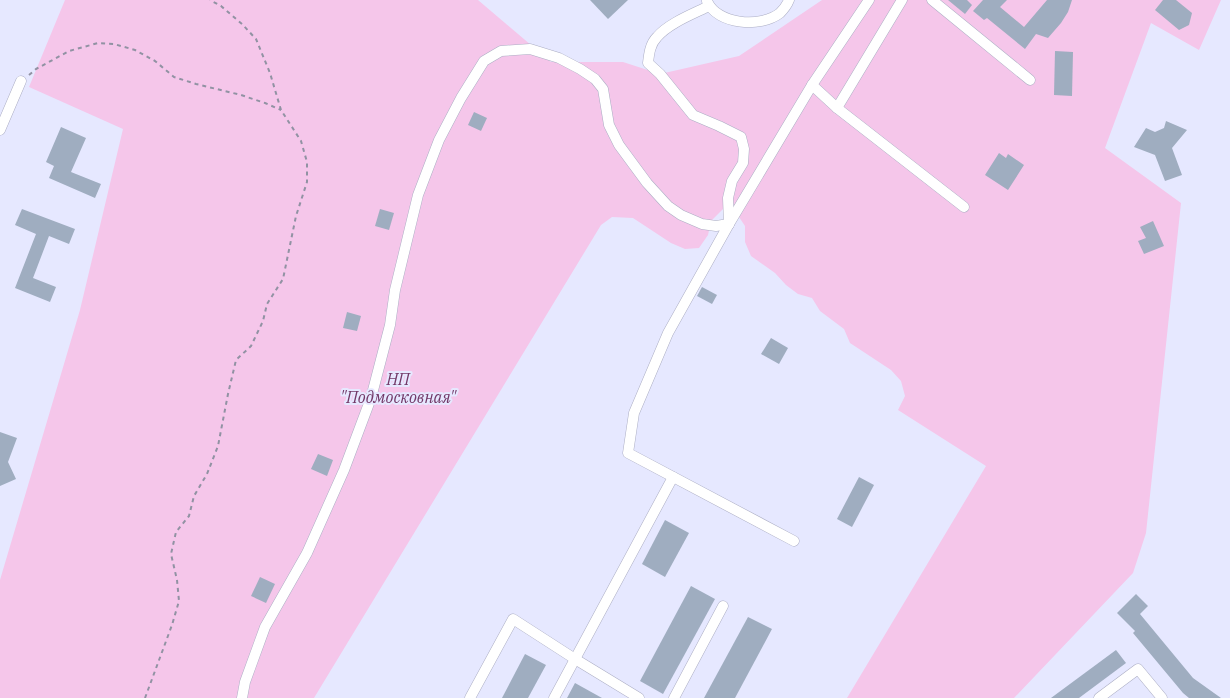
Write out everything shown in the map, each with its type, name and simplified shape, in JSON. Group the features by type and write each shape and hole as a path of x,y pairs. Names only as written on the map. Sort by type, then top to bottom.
{"street":[{"path":"729,224 728,198 732,181 743,162 744,149 741,136 693,115 660,74 648,63 649,50 656,37 708,3 716,14 734,20 759,22 772,18 781,12 789,0"},
{"path":"794,541 628,454 634,413 668,333 729,224 812,85 869,0"},
{"path":"837,108 902,0"},
{"path":"932,0 1030,80"},
{"path":"242,698 245,682 265,627 307,552 344,470 365,416 390,324 395,290 418,194 439,140 461,98 484,61 501,51 530,49 558,58 580,69 595,79 603,89 609,125 619,145 647,183 668,206 680,215 702,224 716,226 729,224"},
{"path":"0,130 21,81"},
{"path":"812,85 837,108 964,207"},
{"path":"554,698 673,477"},
{"path":"674,698 724,606"},
{"path":"470,698 513,619 639,698"},
{"path":"1098,698 1138,669 1162,698"}],"path":[{"path":"145,698 179,601 172,554 176,532 189,516 194,496 207,474 218,446 236,360 251,346 263,322 267,304 283,279 296,216 307,182 308,162 301,141 281,110 270,73 256,40 242,24 221,6 210,0"},
{"path":"21,81 36,69 69,51 98,43 114,44 135,50 155,61 174,77 241,95 281,110"}],"green space":[{"name":"НП \"Подмосковная\"","path":"65,0 478,0 551,62 623,62 660,74 739,56 822,0 1221,0 1199,50 1151,23 1105,148 1181,203 1146,533 1133,573 1014,698 847,698 986,466 898,410 905,396 901,381 891,370 850,343 844,329 820,311 812,298 798,294 775,273 751,256 745,242 745,226 737,214 723,209 711,221 708,235 699,248 685,249 671,243 633,218 612,217 601,225 314,698 0,698 0,580 80,310 123,129 29,87"}],"building":[{"path":"590,0 628,0 608,19"},
{"path":"948,0 967,0 972,5 965,14"},
{"path":"983,0 1007,0 1000,7 1024,27 1047,0 1072,0 1068,12 1048,38 1036,34 1025,49 987,18 984,20 973,11"},
{"path":"1163,0 1176,0 1192,13 1189,25 1179,30 1155,10"},
{"path":"1055,51 1073,52 1072,96 1054,95"},
{"path":"474,112 487,118 481,131 468,125"},
{"path":"1166,121 1187,130 1172,148 1182,175 1165,181 1155,155 1134,147 1146,128 1155,132 1164,128"},
{"path":"61,127 86,138 71,172 101,184 95,198 49,178 54,166 46,162"},
{"path":"999,153 1006,158 1008,154 1024,165 1008,190 985,175"},
{"path":"22,209 75,229 69,244 49,236 33,278 56,287 50,302 15,288 36,234 15,225"},
{"path":"380,209 394,213 389,230 375,226"},
{"path":"1153,221 1164,246 1144,254 1138,241 1146,238 1140,227"},
{"path":"702,287 717,295 712,304 697,296"},
{"path":"347,312 361,316 357,331 343,328"},
{"path":"771,338 788,348 779,364 761,354"},
{"path":"0,432 17,438 8,462 16,479 0,486"},
{"path":"318,454 333,460 327,476 311,469"},
{"path":"859,477 874,485 852,527 837,519"},
{"path":"665,520 689,533 665,577 642,564"},
{"path":"260,577 275,584 266,603 251,596"},
{"path":"691,586 715,599 663,694 640,681"},
{"path":"1136,594 1148,606 1140,614 1193,678 1221,698 1189,698 1133,633 1135,631 1117,613"},
{"path":"748,617 772,629 735,698 704,698"},
{"path":"1116,650 1126,663 1079,698 1051,698"},
{"path":"525,654 546,665 528,698 502,698"},
{"path":"575,683 602,698 567,698"}]}
